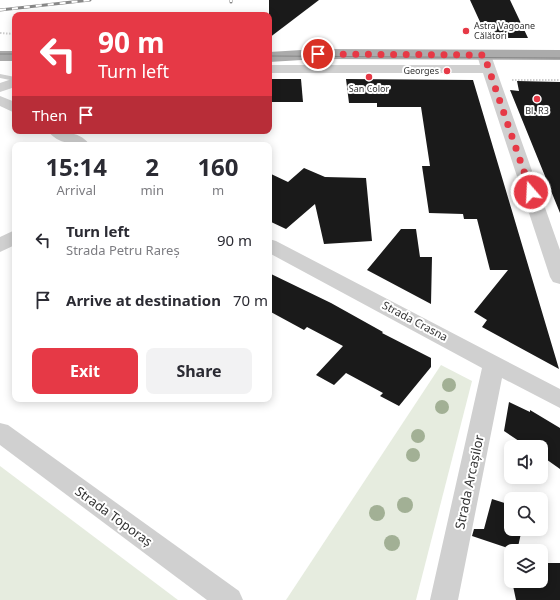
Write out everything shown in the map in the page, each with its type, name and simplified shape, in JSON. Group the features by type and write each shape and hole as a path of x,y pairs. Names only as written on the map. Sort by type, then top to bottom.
{"main road":[{"path":"0,48 12,48"},
{"path":"272,51 487,62 560,55"},
{"path":"272,57 318,54"},
{"path":"0,56 12,56"}],"street":[{"path":"272,69 487,62 560,277"},
{"path":"0,88 12,82"},
{"path":"0,100 12,106"},
{"path":"62,134 76,142"},
{"path":"0,246 12,238"},
{"name":"Strada Crasna","path":"272,247 560,398"},
{"name":"Strada Arcașilor","path":"444,600 494,363"},
{"name":"Strada Toporaș","path":"0,432 229,600"}],"lane":[{"path":"0,76 12,80"}],"path":[{"path":"0,33 12,34"},
{"path":"508,79 560,80"}],"shaded area":[{"path":"441,365 472,381 416,600 286,600"},
{"path":"0,466 170,594 178,600 0,600"}],"building":[{"path":"269,0 319,0 272,36 272,12 269,12"},
{"path":"470,0 510,0 528,38 492,38 493,29 481,24"},
{"path":"272,79 301,79 303,102 272,102"},
{"path":"346,79 473,80 559,369 482,327 487,320 474,312 508,270 490,270 477,219 464,219 463,214 429,213 422,166 430,166 421,107 377,107 377,103 349,103"},
{"path":"517,81 560,82 560,213 510,90 519,91"},
{"path":"304,168 325,177 366,178 372,241 324,244 315,204 286,229 272,222 272,174 288,182"},
{"path":"401,229 416,229 420,257 432,257 431,304 367,270"},
{"path":"272,274 331,303 383,332 382,333 431,358 431,367 399,406 380,396 383,393 346,373 334,385 316,375 343,346 307,327 304,330 272,313"},
{"path":"509,402 530,412 530,410 560,428 560,469 548,461 548,440 518,440 504,431"},
{"path":"492,499 504,503 504,536 520,536 519,544 504,544 504,547 472,536 474,529 484,529"},
{"path":"548,563 560,563 560,600 516,600 513,588 548,588"}],"tram line":[{"path":"0,54 12,54"},
{"path":"272,56 560,58"}],"railway":[{"path":"0,10 90,0"}],"place":[{"name":"Astra Vagoane Călători","path":"466,31"},
{"name":"Georges","path":"447,71"},
{"name":"San Color","path":"369,77"},
{"name":"Bl. R3","path":"537,99"}],"route":[{"path":"318,54 484,55 531,192"}]}
